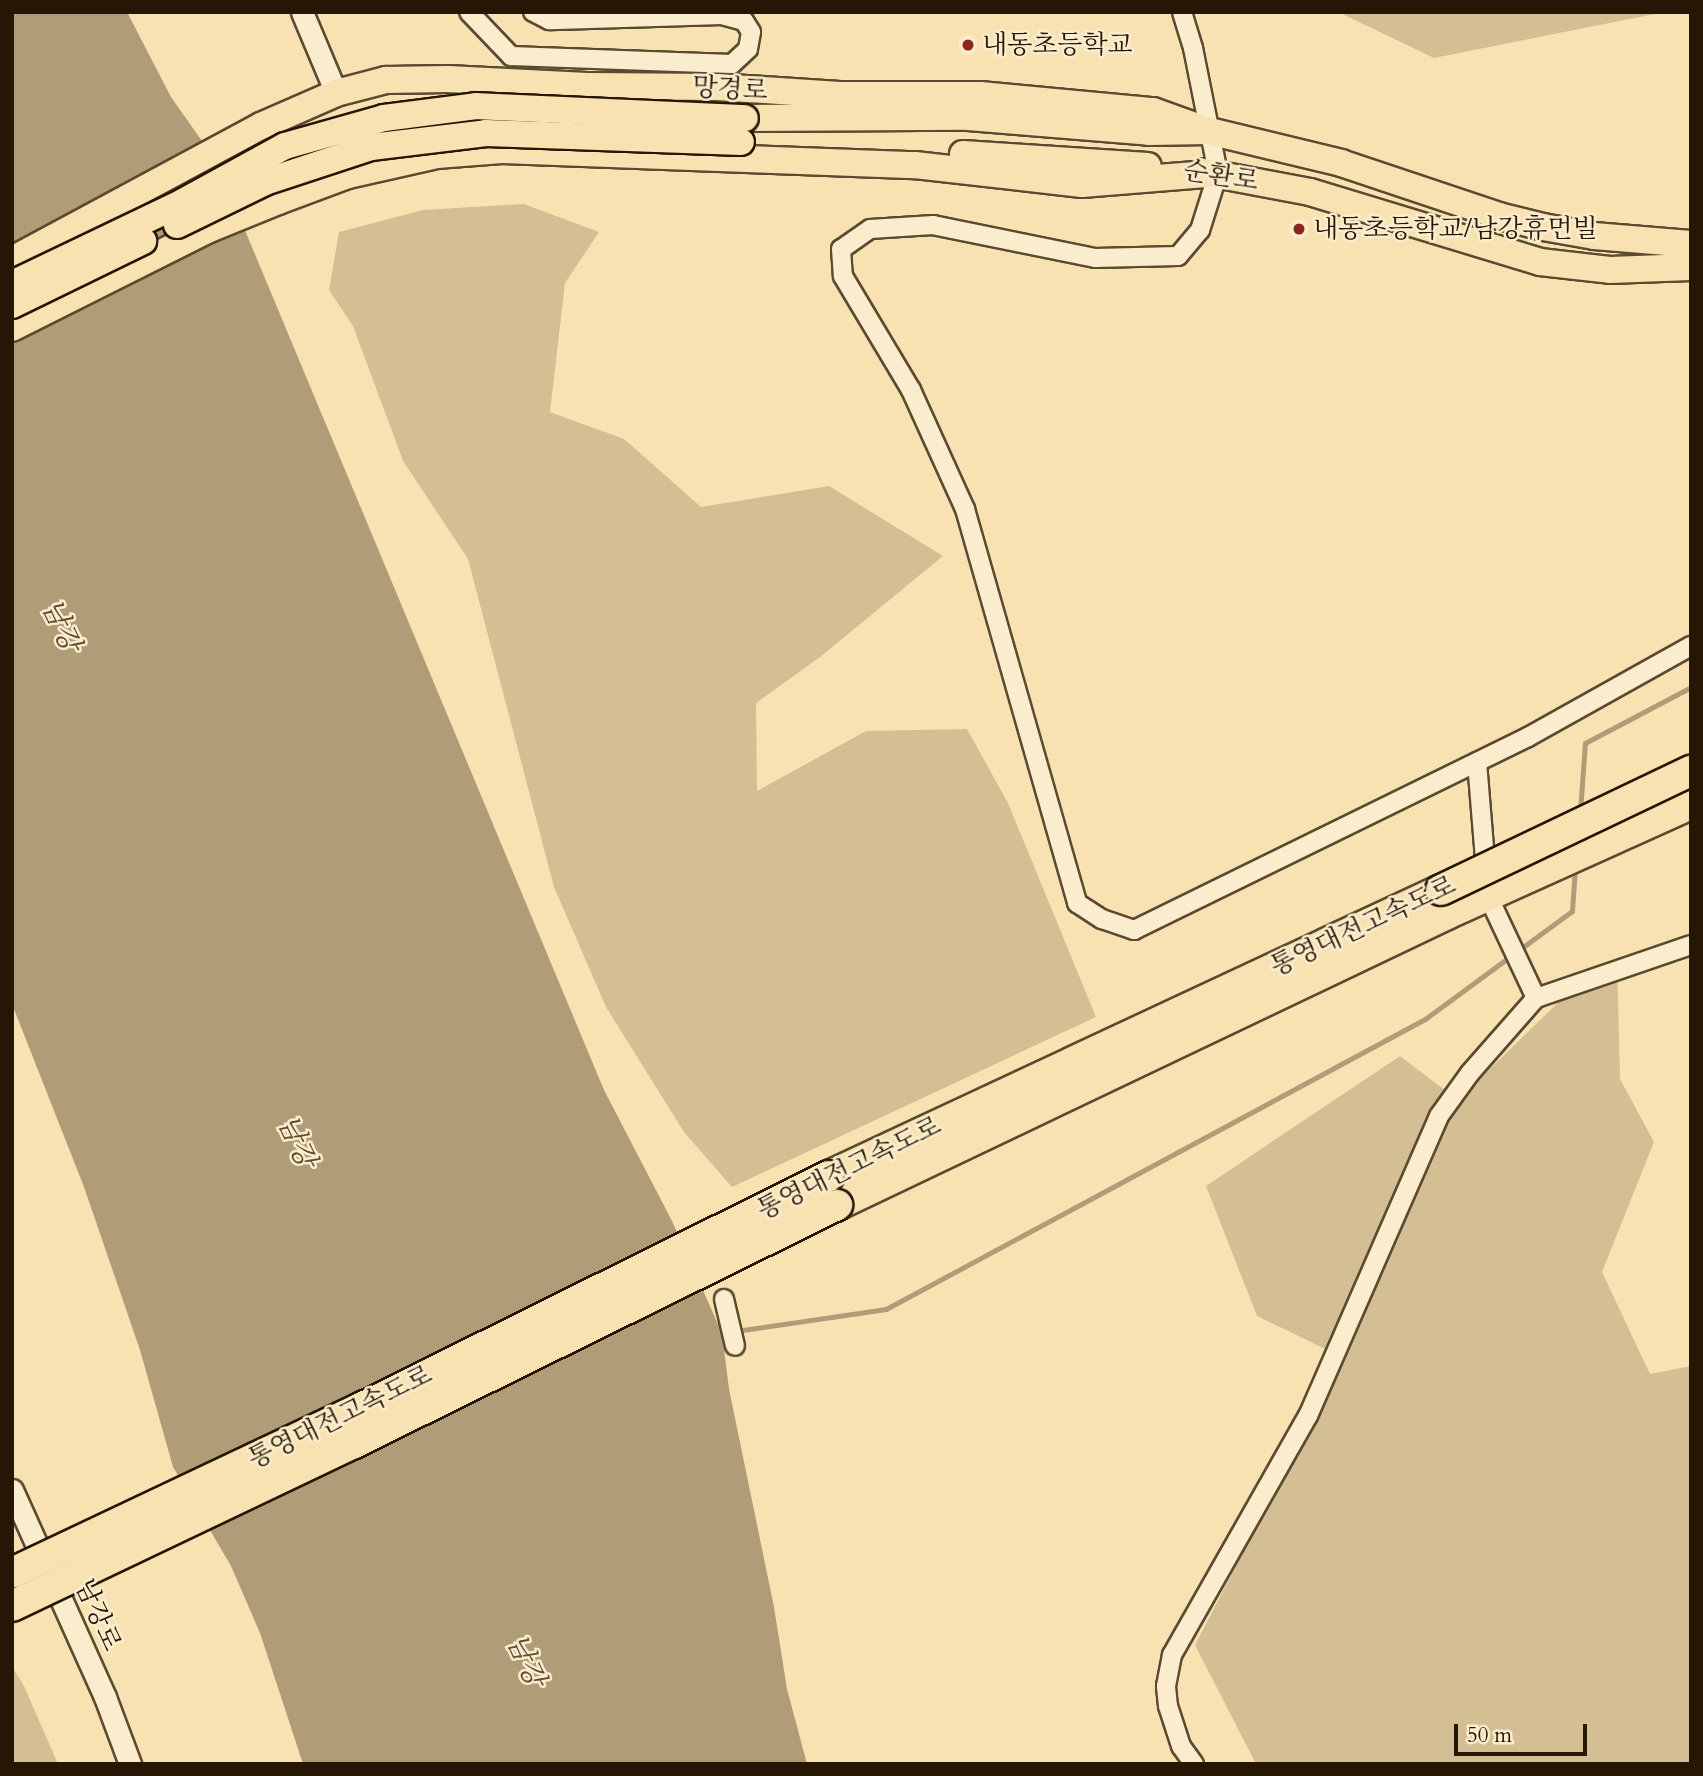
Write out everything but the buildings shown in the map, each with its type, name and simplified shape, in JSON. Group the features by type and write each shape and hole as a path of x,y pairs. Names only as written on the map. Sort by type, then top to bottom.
{"highway":[{"name":"통영대전고속도로","path":"12,1606 352,1444 838,1205 1444,902 1691,771"},
{"name":"통영대전고속도로","path":"12,1573 361,1408 829,1176 1444,902 1488,896 1691,804"}],"main road":[{"name":"망경로","path":"12,260 261,126 336,93 386,80 448,79 587,86 717,87 841,95 980,95 1153,111 1209,131"},
{"path":"336,93 348,175"},
{"path":"12,284 183,202 285,146 384,117 476,106 743,130"},
{"name":"순환로","path":"743,130 968,117 1149,132 1209,131 1341,163 1499,216 1543,227 1594,236 1691,244"},
{"path":"12,305 265,182 371,147 486,133 743,130"},
{"name":"순환로","path":"743,130 1219,173 1310,192 1540,262 1610,270 1691,267"},
{"path":"12,328 207,230 278,201 348,175 437,155 502,150 915,165 1082,184 1219,173"}],"street":[{"path":"302,12 336,93"},
{"path":"469,12 511,56 732,64 748,49 751,32 744,21 722,15 549,20 533,12"},
{"path":"1182,12 1219,173 1200,230 1178,256 1095,258 933,225 870,229 841,249 843,276 911,390 965,509 1077,903 1102,919 1134,930 1477,762 1691,646"},
{"path":"1477,762 1488,896 1536,998"},
{"path":"1194,1764 1181,1746 1168,1706 1166,1686 1172,1655 1308,1416 1439,1116 1469,1073 1536,998 1691,945"},
{"path":"724,1299 735,1346"},
{"name":"남강로","path":"12,1490 20,1528 105,1697 130,1764"}],"shaded area":[{"path":"1338,12 1665,12 1434,58"},
{"path":"524,204 599,232 565,283 550,412 624,439 701,507 829,486 943,556 820,657 756,703 757,791 866,731 967,729 1008,803 1096,1017 732,1187 684,1132 606,1007 554,887 468,559 403,461 353,326 329,290 339,232 423,210"},
{"path":"1617,959 1620,1079 1654,1142 1602,1272 1650,1374 1691,1366 1691,1764 1256,1764 1195,1645 1344,1358 1257,1316 1206,1186 1400,1056 1458,1100 1573,988"},
{"path":"12,1667 24,1686 58,1764 12,1764"}],"water":[{"name":"남강","path":"12,12 127,12 171,97 216,161 604,1090 672,1221 722,1333 729,1389 774,1607 787,1689 807,1764 303,1764 260,1633 231,1566 173,1467 140,1350 84,1187 12,1004"}],"waterway":[{"path":"1580,812 1585,743 1691,687"},
{"path":"722,1333 886,1309 1425,1019 1572,911 1575,867"}],"place":[{"name":"내동초등학교","path":"968,45"},
{"name":"내동초등학교/남강휴먼빌","path":"1299,229"}]}
